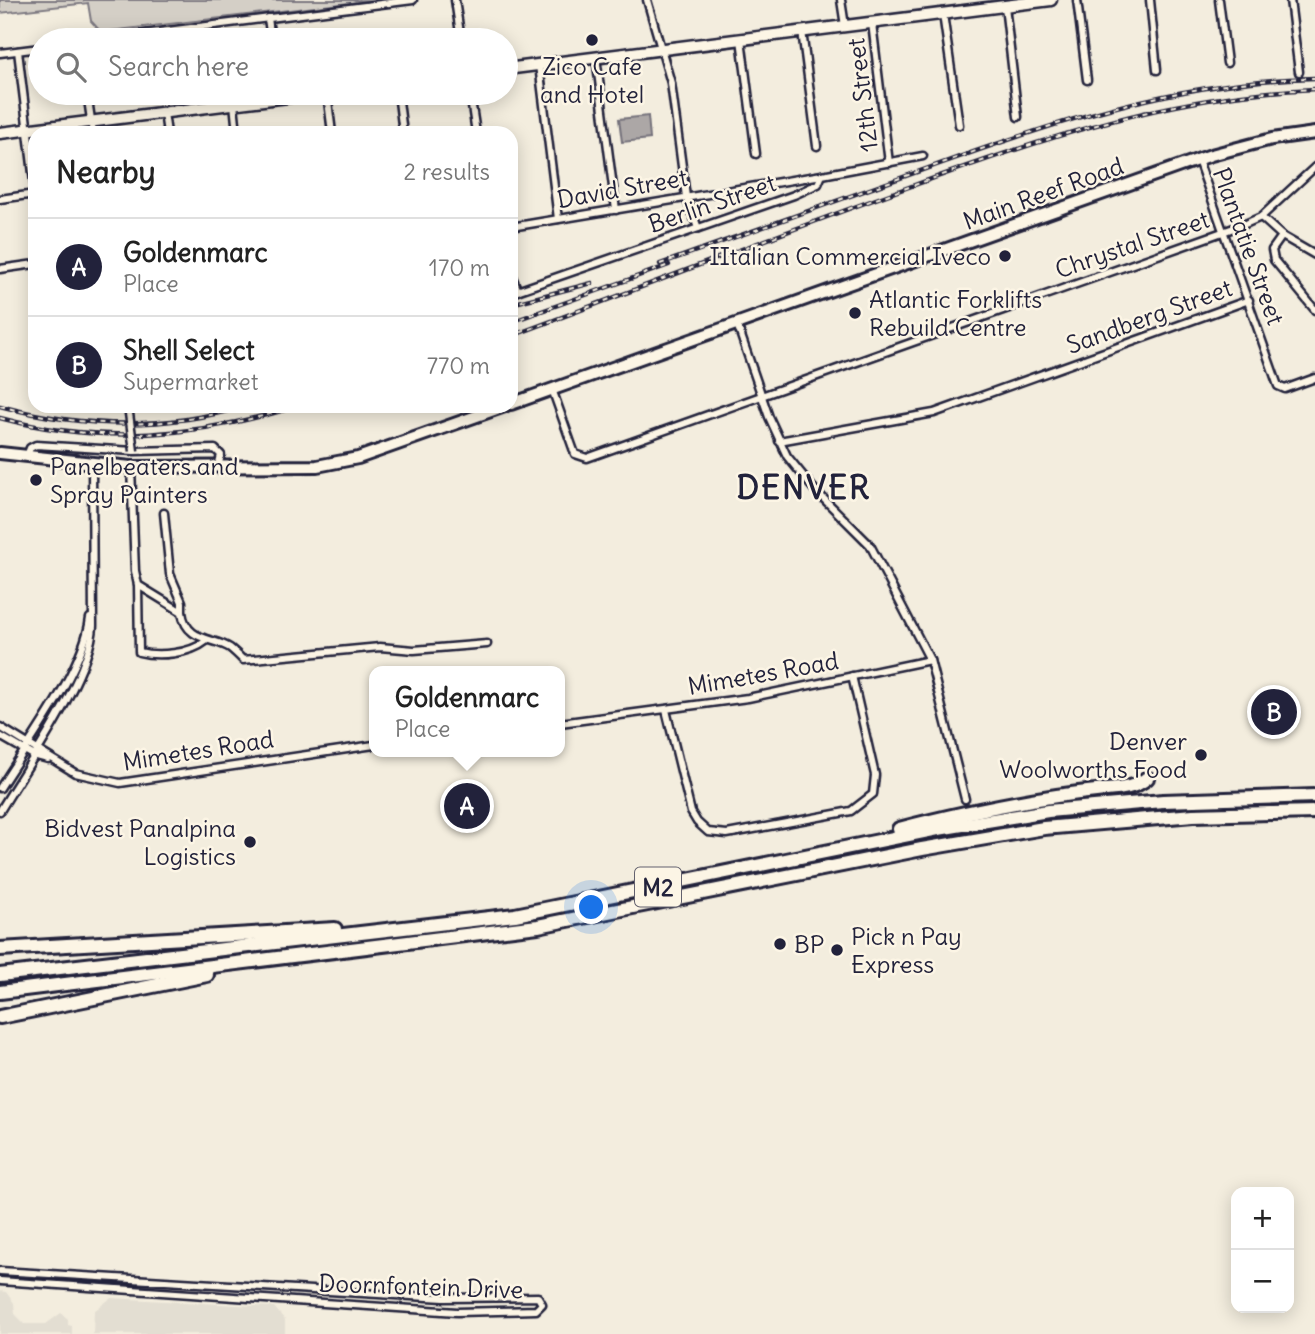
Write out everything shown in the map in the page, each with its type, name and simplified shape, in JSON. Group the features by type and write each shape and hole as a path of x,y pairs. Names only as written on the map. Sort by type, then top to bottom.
{"highway":[{"path":"764,865 967,811 1037,797 1129,788 1147,778"},
{"name":"M2","path":"0,975 450,924 569,905 950,827 1048,811 1163,801 1315,796"},
{"name":"M2","path":"0,992 279,960 538,926 922,849 1044,828 1193,815 1315,812"},
{"path":"0,950 450,924"},
{"path":"0,1017 279,960"}],"main road":[{"path":"518,68 1051,0"},
{"path":"97,126 226,105"},
{"path":"0,133 27,130"},
{"name":"Main Reef Road","path":"518,401 1198,160 1261,142 1315,133"},
{"path":"0,453 131,467 317,466 342,463 485,413"}],"street":[{"path":"194,28 413,0"},
{"path":"455,0 459,28"},
{"path":"647,0 673,90 686,197 698,228"},
{"path":"841,0 845,26"},
{"path":"1077,0 1087,80"},
{"path":"1150,0 1157,70"},
{"path":"1219,0 1227,63"},
{"path":"1290,0 1299,72"},
{"path":"1005,6 1018,117"},
{"path":"943,15 959,125"},
{"path":"268,19 269,28"},
{"name":"12th Street","path":"872,23 890,163"},
{"path":"802,32 817,146"},
{"path":"741,39 756,154"},
{"path":"0,53 28,50"},
{"path":"18,51 28,138"},
{"path":"596,57 616,209"},
{"path":"538,65 558,219"},
{"path":"89,105 92,126"},
{"path":"234,105 236,126"},
{"path":"328,105 331,126"},
{"path":"400,105 402,126"},
{"path":"472,105 475,126"},
{"path":"164,113 166,126"},
{"name":"Berlin Street","path":"518,291 794,195 818,184 822,175 923,156"},
{"name":"Plantatie Street","path":"1198,160 1281,389 1315,378"},
{"name":"Chrystal Street","path":"552,389 575,454 580,458 590,457 1225,232 1261,217 1315,167"},
{"name":"David Street","path":"518,225 822,175"},
{"path":"0,199 28,193"},
{"path":"1261,217 1282,236 1315,255"},
{"path":"1282,236 1272,255 1289,282 1315,310"},
{"path":"0,269 28,265"},
{"name":"Sandberg Street","path":"779,441 934,413 1249,300"},
{"path":"737,324 761,396 791,463 813,488 853,524 870,545 930,660 965,799"},
{"path":"129,413 134,451"},
{"path":"27,456 30,448 36,445 134,451 215,449 222,455 218,467"},
{"path":"0,811 87,659 93,634 92,464"},
{"path":"131,467 139,652 195,649 206,641"},
{"path":"164,513 170,574 182,602 185,623 206,641 228,647 248,661 380,648 414,650 487,644"},
{"path":"138,584 182,612"},
{"path":"0,788 81,650 92,602"},
{"name":"Mimetes Road","path":"565,722 748,698 930,660"},
{"path":"666,710 687,798 696,822 717,834 749,830 851,811 873,794 875,775 852,676"},
{"name":"Mimetes Road","path":"0,727 37,748 50,760 86,777 112,782 140,782 298,754 369,746"},
{"path":"0,736 33,755 50,760"},
{"name":"Doornfontein Drive","path":"0,1271 444,1298 524,1295 538,1297 542,1304 536,1310 457,1312 0,1281"}],"shaded area":[{"path":"0,0 376,0 135,28 97,28 91,21 88,3 0,13"},
{"path":"648,116 650,139 622,142 619,119"},
{"path":"0,1291 6,1292 14,1303 15,1314 25,1324 46,1324 61,1313 68,1319 68,1325 72,1326 72,1334 0,1334"},
{"path":"111,1298 274,1307 285,1320 285,1334 93,1334 94,1311"}],"railway":[{"path":"660,264 981,149 1074,119 1217,86 1315,78"},
{"path":"518,333 859,205 1058,136 1210,100 1315,89"},
{"path":"518,319 669,265"},
{"path":"518,302 592,283"},
{"path":"0,406 28,412"},
{"path":"31,413 61,419 122,424 184,420 218,413"},
{"path":"0,418 75,432 149,434 223,425 274,413"}],"place":[{"name":"Zico Cafe and Hotel","path":"592,40"},
{"name":"IItalian Commercial Iveco","path":"1005,256"},
{"name":"Atlantic Forklifts Rebuild Centre","path":"855,313"},
{"name":"Panelbeaters and Spray Painters","path":"36,480"},
{"name":"Shell Select","path":"1274,712"},
{"name":"Denver Woolworths Food","path":"1201,755"},
{"name":"Goldenmarc","path":"467,806"},
{"name":"Bidvest Panalpina Logistics","path":"250,842"},
{"name":"BP","path":"780,944"},
{"name":"Pick n Pay Express","path":"837,950"}],"district":[{"name":"DENVER","path":"804,487"}]}
